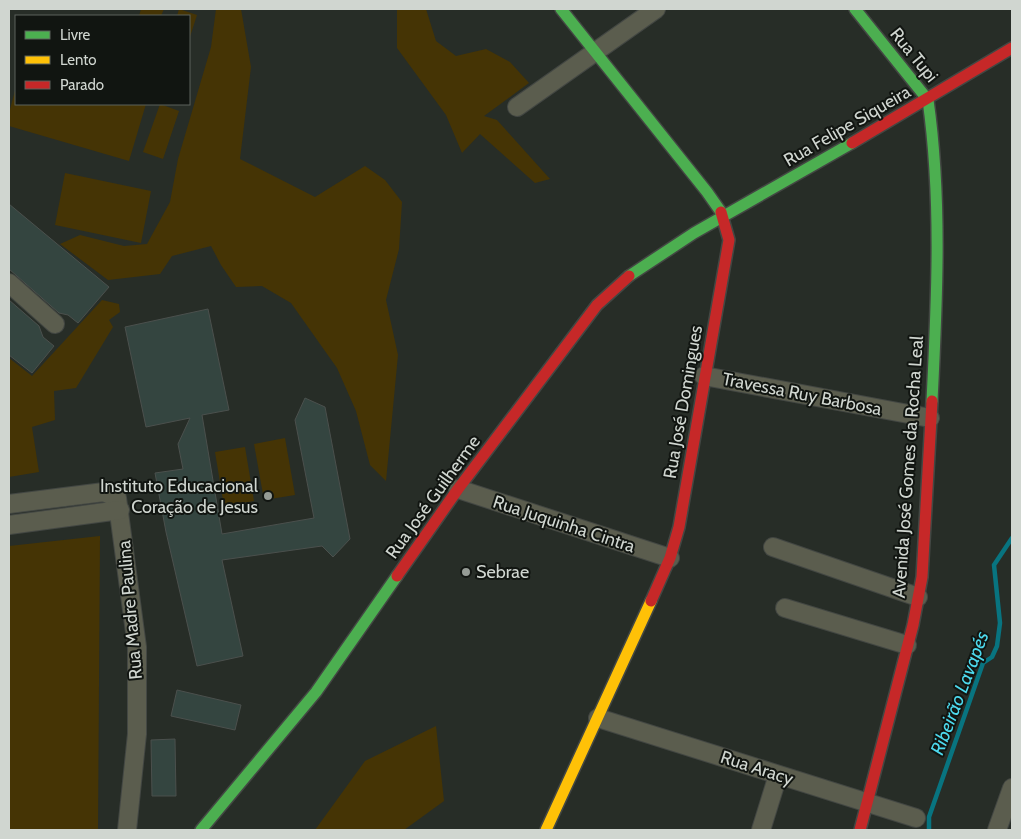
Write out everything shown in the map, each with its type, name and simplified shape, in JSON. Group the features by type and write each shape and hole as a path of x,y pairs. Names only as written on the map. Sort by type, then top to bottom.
{"street":[{"name":"Rua José Domingues","path":"546,830 670,558 678,527 704,376 727,260 729,240 723,216 707,192 562,9"},
{"path":"517,107 656,9"},
{"name":"Rua Tupi","path":"854,9 928,100"},
{"name":"Rua Felipe Siqueira","path":"723,216 928,100 1012,48"},
{"name":"Avenida José Gomes da Rocha Leal","path":"860,830 907,645 922,577 938,306 935,150 928,100"},
{"name":"Rua José Guilherme","path":"201,830 316,692 458,489 597,304 608,292 634,271 723,216"},
{"path":"9,283 55,324"},
{"name":"Travessa Ruy Barbosa","path":"704,376 930,418"},
{"name":"Rua Juquinha Cintra","path":"458,489 670,558"},
{"path":"9,504 104,492 117,498 120,510 9,525"},
{"name":"Rua Madre Paulina","path":"120,510 137,647 137,734 127,830"},
{"path":"772,547 918,597"},
{"path":"785,608 907,645"},
{"name":"Rua Aracy","path":"598,718 916,818"},
{"path":"761,830 778,775"},
{"path":"997,830 1012,788"}],"shaded area":[{"path":"141,9 164,9 161,15 139,15"},
{"path":"179,9 197,15 190,37 190,15 177,15"},
{"path":"216,9 241,9 251,67 240,159 315,197 365,166 385,180 402,202 399,249 386,300 398,355 386,481 370,465 356,411 337,368 291,303 262,286 236,287 211,246 172,256 160,274 108,280 60,244 80,235 124,246 147,244 170,202 178,159 211,47"},
{"path":"397,9 426,9 436,41 456,56 486,49 510,62 529,83 484,116 497,120 550,179 535,183 480,134 462,153 446,115 397,48"},
{"path":"15,91 15,105 146,105 129,161 9,126 9,113"},
{"path":"160,105 179,111 163,159 143,152"},
{"path":"65,173 151,191 141,243 55,225"},
{"path":"102,300 119,304 120,312 109,320 113,327 76,388 54,391 55,420 32,427 39,472 9,477 9,358 32,376"},
{"path":"285,438 295,495 264,500 254,444"},
{"path":"245,447 254,501 224,506 215,452"},
{"path":"100,536 98,830 9,830 9,546"},
{"path":"436,726 444,801 404,830 315,830 365,761"}],"building":[{"path":"9,204 109,287 78,323 68,315 59,313 9,269"},
{"path":"9,300 39,326 43,337 54,346 32,373 9,355"},
{"path":"208,309 229,410 202,415 222,534 314,518 295,420 305,398 325,407 350,539 333,557 322,546 222,560 243,656 197,666 166,532 155,473 183,469 178,444 190,418 146,427 125,327"},
{"path":"177,690 241,705 235,730 171,716"},
{"path":"175,739 176,796 152,796 151,740"}],"waterway":[{"name":"Ribeirão Lavapés","path":"929,830 929,817 983,663 992,657 997,646 1000,623 994,565 1012,538"}],"traffic: fast":[{"path":"561,9 721,212"},
{"path":"855,9 928,100"},
{"path":"928,100 937,212 937,288 932,401"},
{"path":"629,276 694,233 852,143"},
{"path":"201,830 316,692 397,576"}],"traffic: slow":[{"path":"546,830 651,601"}],"traffic: jam":[{"path":"852,143 1012,48"},
{"path":"651,601 670,558 679,527 729,240 721,212"},
{"path":"397,576 458,489 597,305 629,276"},
{"path":"860,830 913,625 922,577 932,401"}],"place":[{"name":"Instituto Educacional Coração de Jesus","path":"268,496"},
{"name":"Sebrae","path":"466,572"}]}
